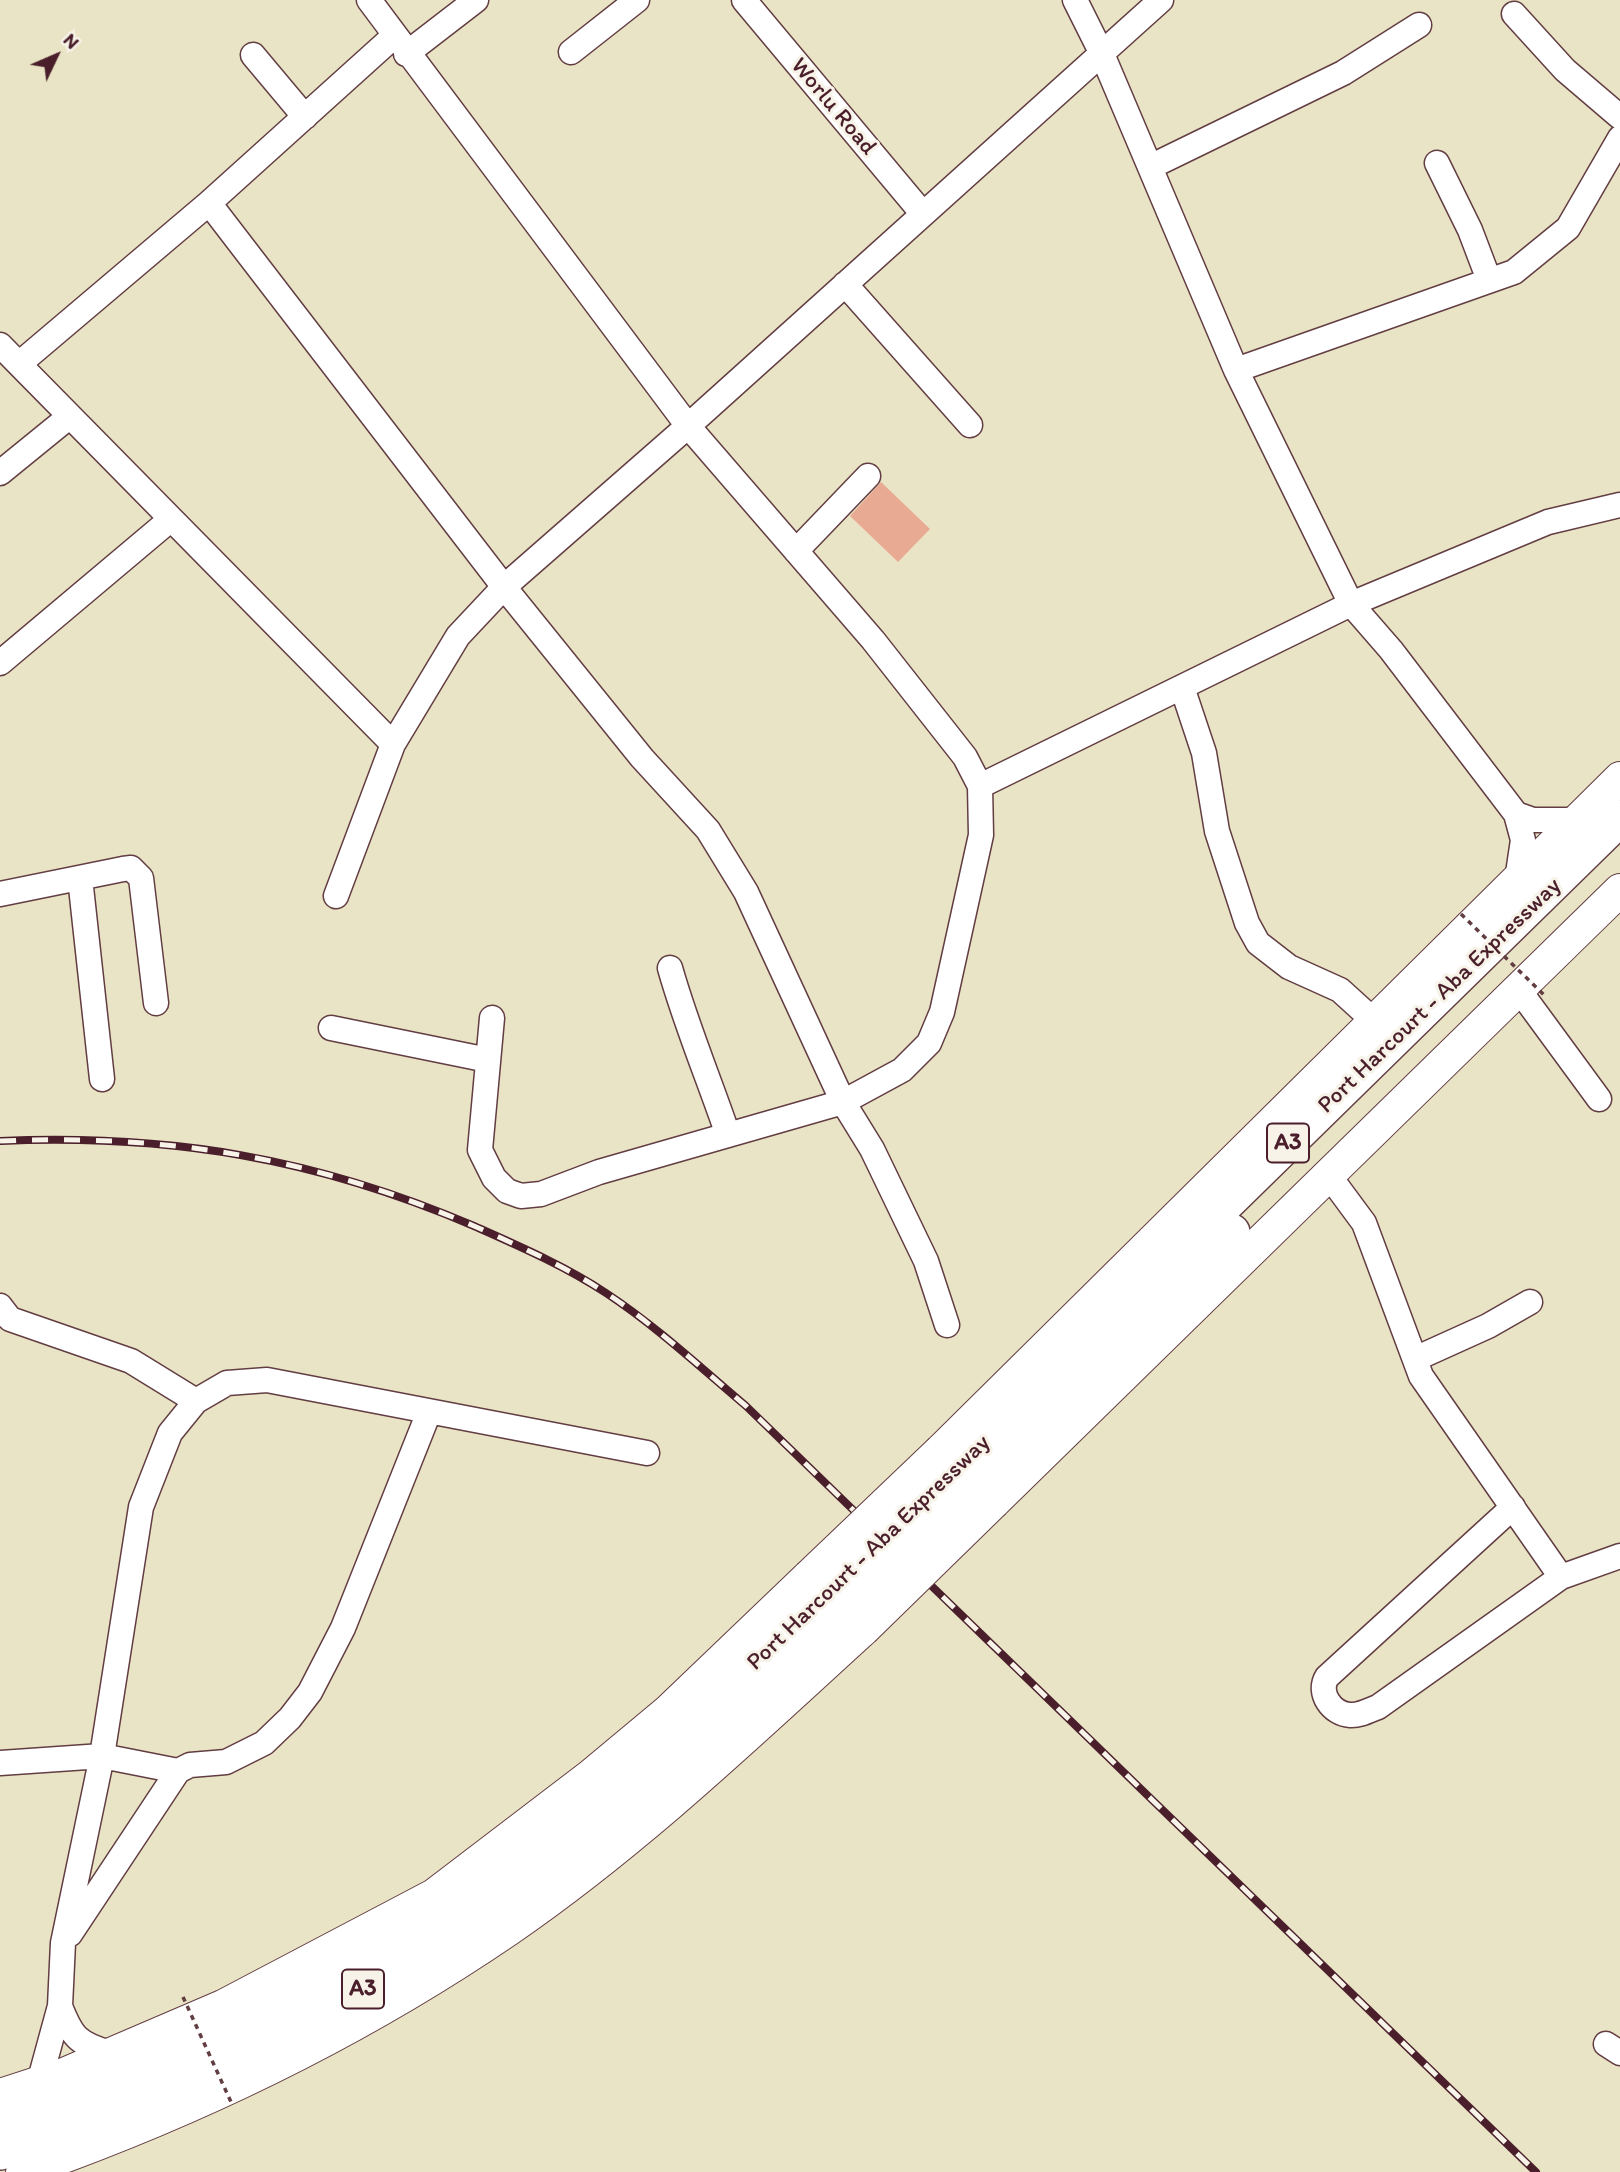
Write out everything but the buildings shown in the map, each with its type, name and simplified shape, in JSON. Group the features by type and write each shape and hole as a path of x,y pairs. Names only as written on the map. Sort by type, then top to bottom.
{"highway":[{"name":"Port Harcourt - Aba Expressway","path":"967,1476 1620,818"},
{"name":"Port Harcourt - Aba Expressway","path":"0,2124 189,2082 299,2027 454,1935 522,1890 668,1773 740,1711 837,1602 1620,850"},
{"name":"Port Harcourt - Aba Expressway","path":"0,2152 101,2103"}],"main road":[{"path":"22,2172 189,2108 302,2054 507,1930 579,1876 722,1759 837,1602 967,1476 1373,1020 1620,778"},
{"path":"967,1476 1330,1177 1532,993 1618,897"},
{"path":"0,2095 39,2083 223,2006 434,1895 590,1776 668,1711 837,1602"}],"street":[{"path":"369,0 400,45 688,426 873,640 965,757 980,786 981,835 942,1012 929,1043 902,1070 843,1102 599,1172 541,1194 521,1196 507,1191 494,1178 480,1150 492,1018"},
{"path":"19,365 305,117 400,45 475,0"},
{"path":"571,52 637,0"},
{"name":"Worlu Road","path":"744,0 923,214"},
{"path":"1075,0 1102,54 1236,370 1351,604 1391,650 1516,814 1524,841 1517,880"},
{"path":"335,896 393,744 458,636 504,587 688,426 1161,0"},
{"path":"1514,13 1565,70 1620,117"},
{"path":"1150,167 1343,73 1419,25"},
{"path":"253,55 305,117"},
{"path":"1236,370 1514,272 1568,228 1620,138"},
{"path":"1437,163 1470,230 1489,281"},
{"path":"209,203 504,587 642,758 708,831 746,892 843,1102 872,1149 926,1261 947,1325"},
{"path":"845,284 970,425"},
{"path":"0,345 393,744"},
{"path":"0,473 70,416"},
{"path":"796,551 868,476"},
{"path":"980,786 1351,604 1548,522 1620,505"},
{"path":"0,663 171,519"},
{"path":"1182,687 1204,753 1217,831 1247,923 1258,943 1289,967 1340,990 1373,1020"},
{"path":"1516,814 1533,820 1578,820"},
{"path":"0,894 131,868 141,877 156,1003"},
{"path":"80,878 102,1079"},
{"path":"670,968 681,1009 699,1048 728,1135"},
{"path":"1532,993 1599,1099"},
{"path":"331,1028 488,1060"},
{"path":"1330,1177 1364,1223 1421,1376 1561,1577"},
{"path":"1415,1359 1489,1326 1530,1302"},
{"path":"0,1306 10,1319 131,1361 196,1401"},
{"path":"39,2083 60,2006 63,1943 102,1756 141,1507 170,1433 196,1401 227,1383 267,1380 647,1453"},
{"path":"63,1943 178,1771 190,1765 226,1762 264,1743 290,1718 310,1692 343,1628 429,1412"},
{"path":"1513,1507 1326,1677 1323,1683 1324,1695 1331,1706 1340,1713 1352,1716 1378,1707 1561,1577 1620,1556"},
{"path":"3,1762 102,1756 178,1771"},
{"path":"60,2006 69,2030 79,2041 110,2053"}],"path":[{"path":"1461,914 1532,993"},
{"path":"183,1997 231,2102"}],"railway":[{"path":"0,1141 63,1140 184,1147 300,1167 357,1183 474,1226 558,1265 606,1293 660,1333 746,1406 1536,2172"}]}
